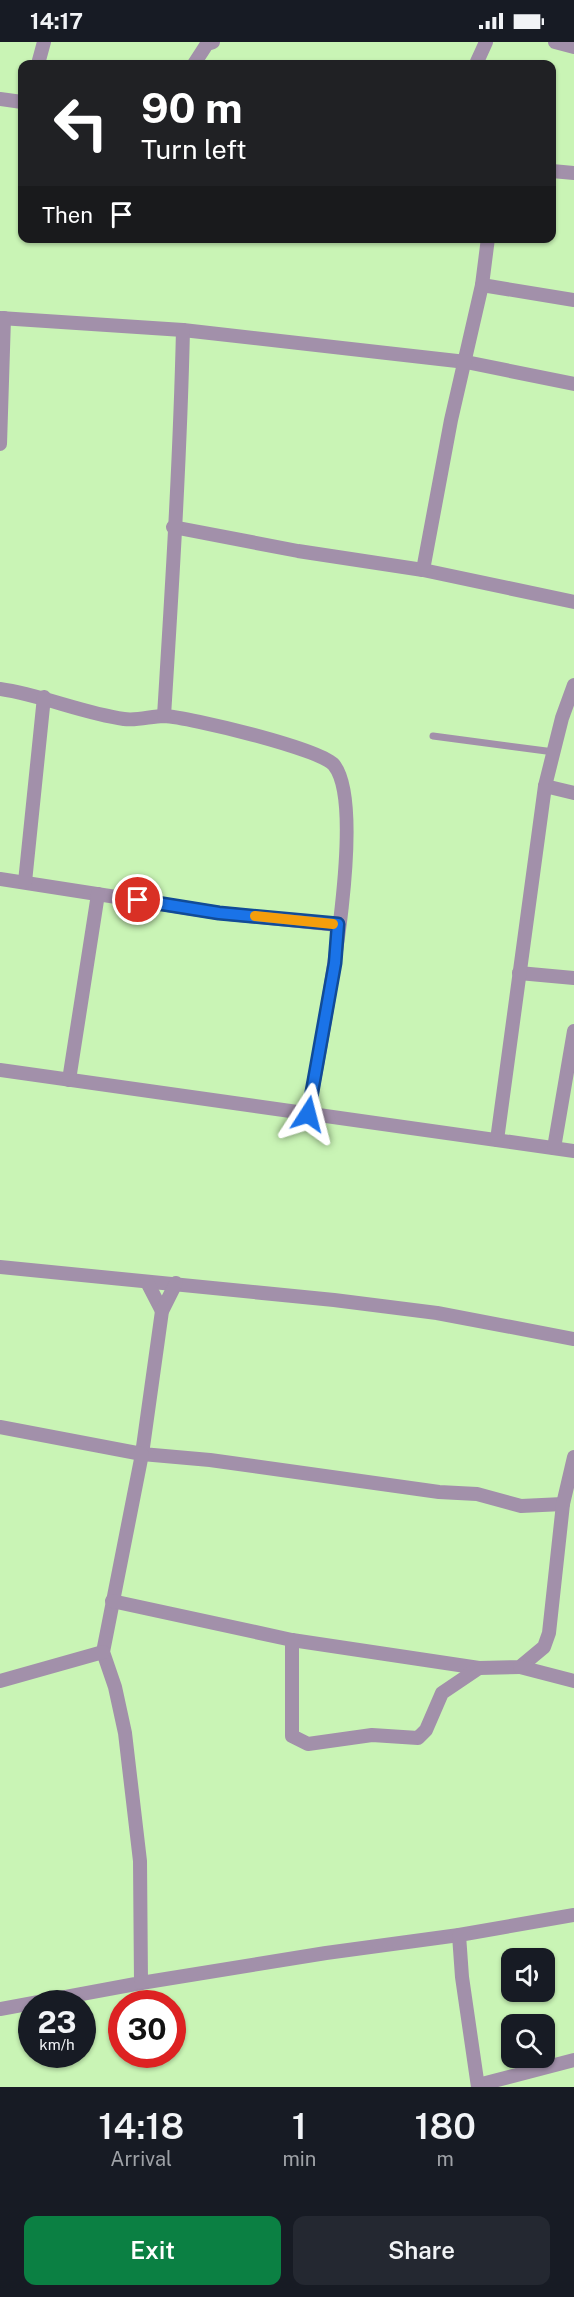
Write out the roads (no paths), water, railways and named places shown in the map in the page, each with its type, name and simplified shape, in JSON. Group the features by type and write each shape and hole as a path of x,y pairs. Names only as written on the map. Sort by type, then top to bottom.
{"street":[{"path":"39,60 44,42"},
{"path":"197,60 207,44 213,42"},
{"path":"478,60 486,42"},
{"path":"555,42 574,47"},
{"path":"0,99 18,101"},
{"path":"556,171 574,173"},
{"path":"423,570 451,420 482,285 487,243"},
{"path":"482,285 574,300"},
{"path":"0,444 2,318 183,330 466,362 574,384"},
{"path":"164,716 173,527 180,461 183,330"},
{"path":"173,527 298,551 423,570 574,602"},
{"path":"497,1140 519,973 531,906 545,786 562,718 574,685"},
{"path":"0,689 44,697 123,718 145,720 164,716 242,733 313,753 333,764 345,787 348,827 335,963 308,1114"},
{"path":"25,882 44,697"},
{"path":"545,786 574,793"},
{"path":"0,879 219,913 338,924"},
{"path":"69,1080 98,894"},
{"path":"519,973 574,978"},
{"path":"554,1148 574,1031"},
{"path":"0,1070 574,1151"},
{"path":"0,1267 176,1283 437,1313 574,1339"},
{"path":"147,1282 162,1311"},
{"path":"141,1983 140,1861 125,1733 115,1687 103,1652 142,1454 162,1311 176,1283"},
{"path":"0,1427 142,1454 210,1460 439,1492 477,1494 521,1506 563,1504"},
{"path":"520,1667 544,1647 549,1633 563,1504 574,1457"},
{"path":"112,1601 292,1640 479,1668 520,1667 574,1681"},
{"path":"292,1640 292,1736 308,1744 372,1735 418,1738 426,1730 442,1693 479,1668"},
{"path":"0,1681 103,1652"},
{"path":"0,2009 141,1983 326,1953 459,1935 574,1915"},
{"path":"459,1935 462,1977 478,2086 574,2060"}],"lane":[{"path":"433,736 554,752"}]}
